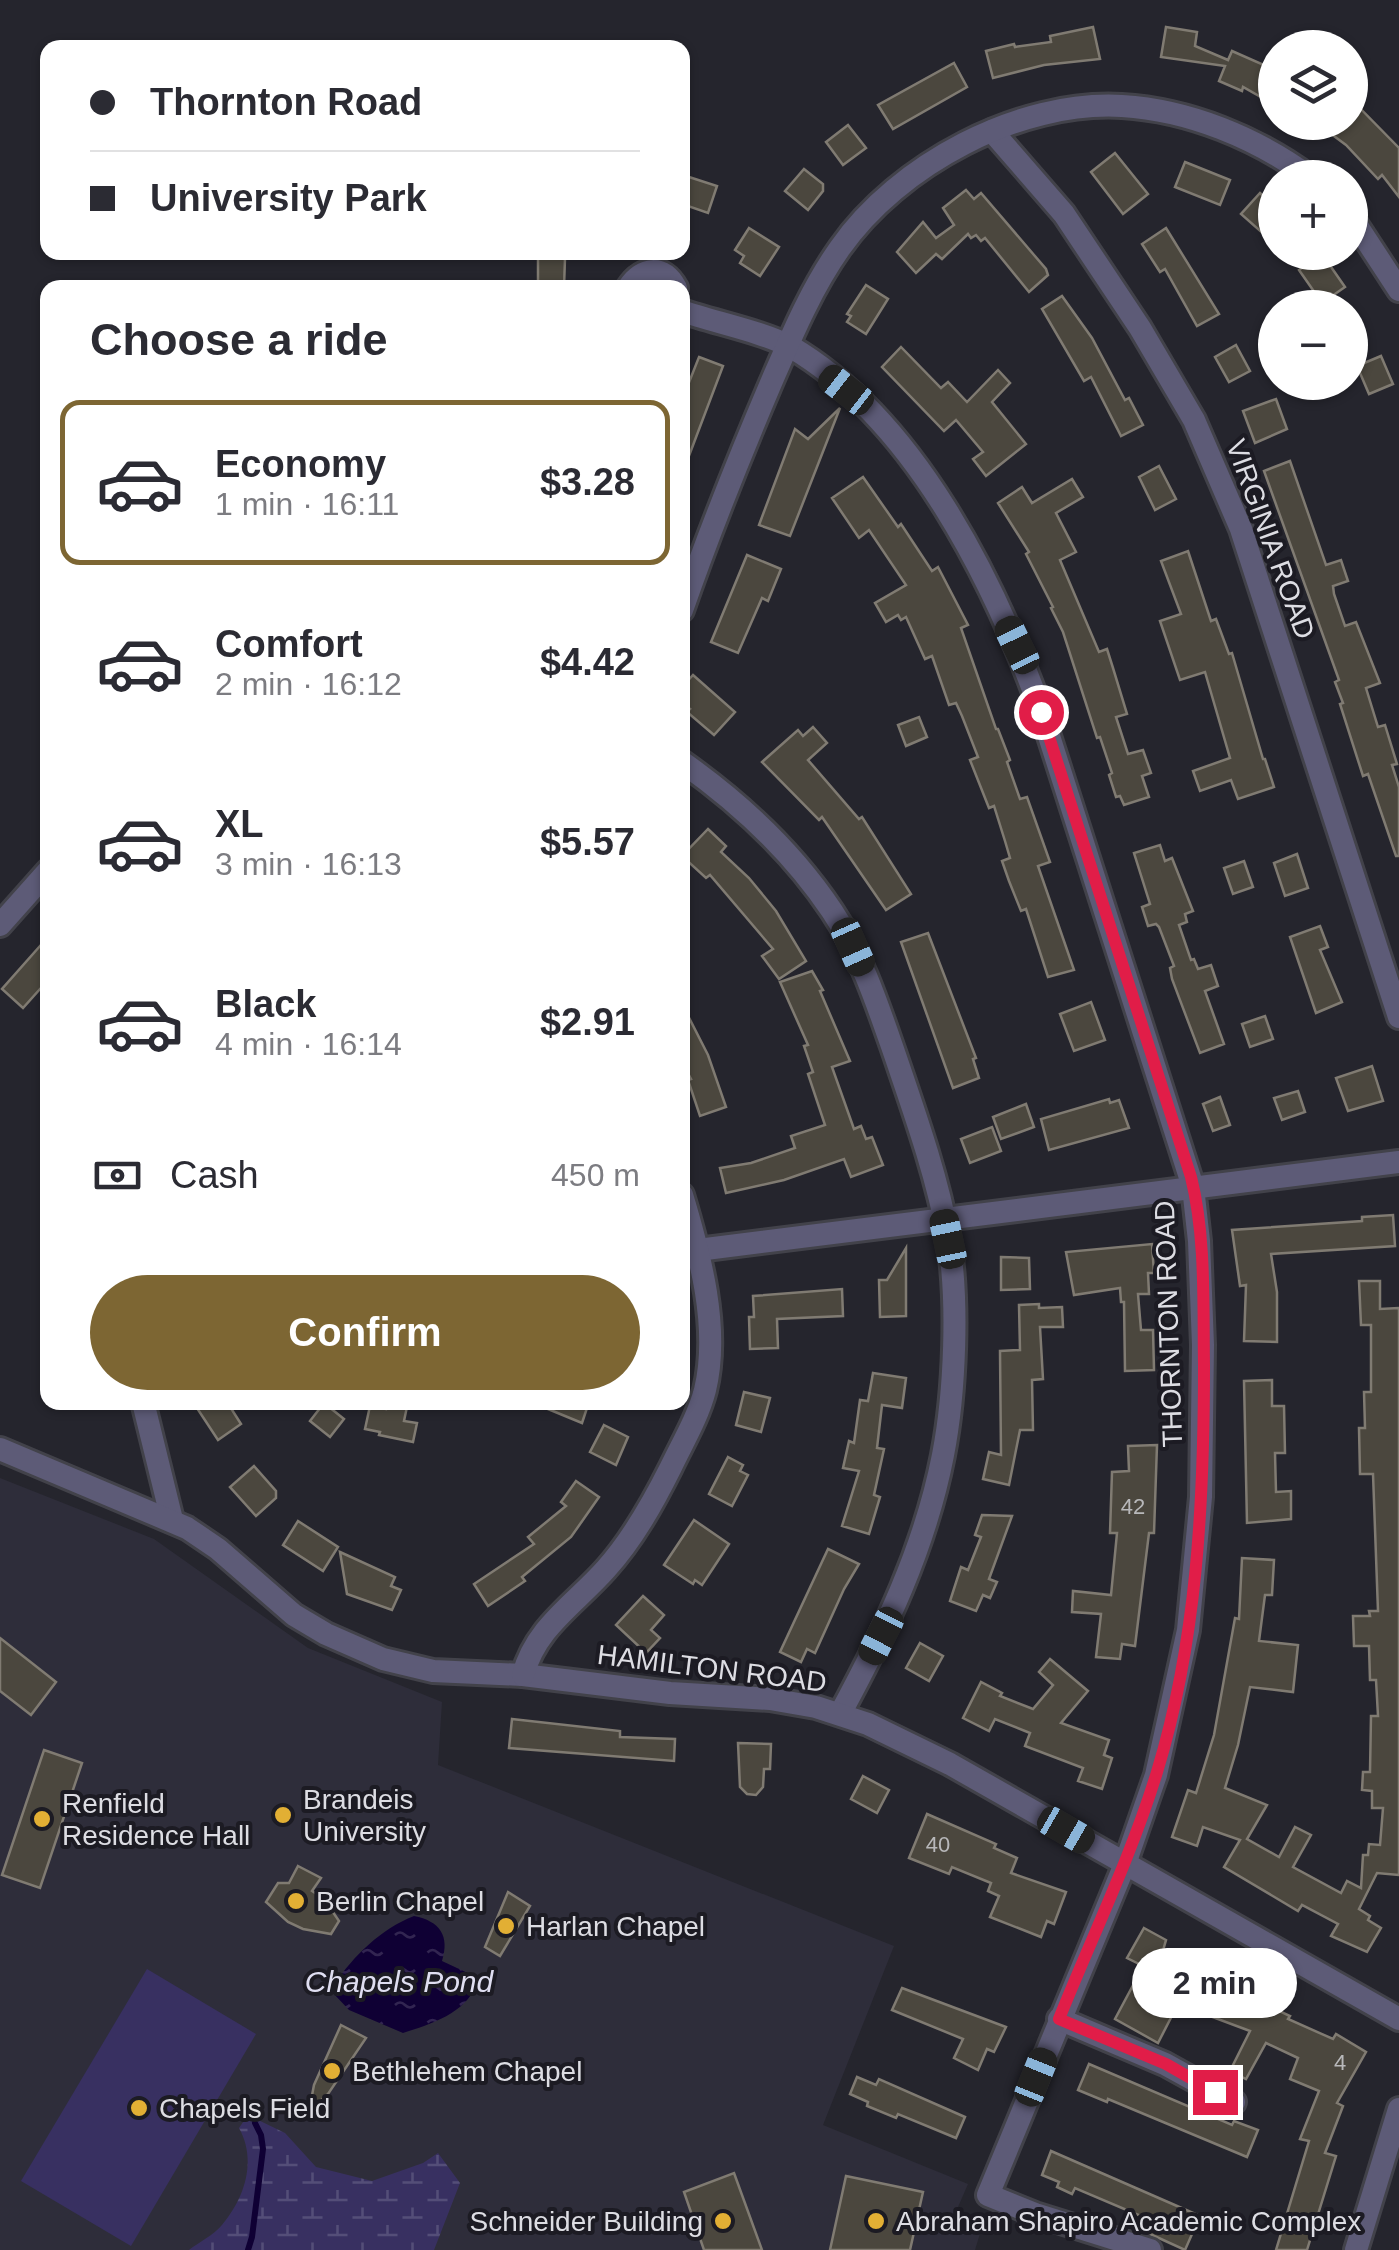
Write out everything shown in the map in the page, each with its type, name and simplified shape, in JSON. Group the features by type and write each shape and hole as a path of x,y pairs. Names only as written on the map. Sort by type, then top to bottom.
{"street":[{"path":"692,551 828,266 863,219 936,159 992,131 1080,108 1144,108 1212,125 1282,160"},
{"name":"VIRGINIA ROAD","path":"992,131 1074,228 1156,353 1212,459 1241,528 1399,1016"},
{"path":"1368,242 1399,290"},
{"path":"634,280 638,275 657,270 671,280"},
{"path":"690,314 788,345"},
{"name":"THORNTON ROAD","path":"788,345 846,390 898,445 945,510 994,596 1041,712 1170,1105 1193,1187 1204,1346 1198,1551 1186,1644 1168,1731 1124,1864 988,2194 1035,2214 1150,2250"},
{"path":"690,769 774,839 843,928 889,1038 944,1218 952,1276 952,1340 948,1422 940,1466 906,1580 840,1714"},
{"path":"0,925 40,880"},
{"path":"524,1675 538,1637 604,1571 634,1533 698,1410 709,1358 707,1310 690,1251 1399,1162"},
{"path":"145,1410 172,1520"},
{"name":"HAMILTON ROAD","path":"0,1448 172,1520 209,1541 294,1615 364,1652 433,1670 770,1699 840,1714 936,1756 1399,2019"},
{"path":"1059,2019 1166,2064 1234,2102"},
{"path":"1356,2250 1399,2109"}],"shaded area":[{"name":"Brandeis University","path":"0,1478 154,1539 308,1648 442,1702 438,1765 894,1946 823,2125 968,2184 955,2214 982,2227 975,2250 0,2250"}],"green space":[{"name":"Chapels Field","path":"147,1969 256,2034 131,2246 21,2181"},
{"path":"248,2115 285,2133 316,2167 372,2181 423,2163 438,2153 460,2183 434,2250 189,2250 222,2225 237,2203 248,2166 239,2128"}],"water":[{"name":"Chapels Pond","path":"414,1916 441,1931 445,1944 442,1961 472,1975 476,1985 456,2010 403,2033 349,2010 333,1993 334,1985 359,1953 390,1928"}],"building":[{"path":"1093,27 1100,59 1044,65 993,78 986,51 1014,44 1015,47 1051,42 1050,36"},
{"path":"1166,27 1197,32 1195,46 1228,60 1232,51 1258,62 1258,95 1219,81 1225,66 1161,57"},
{"path":"954,63 967,87 893,129 878,105"},
{"path":"1368,116 1399,148 1399,197 1382,175 1378,179 1368,168 1368,160 1360,160 1339,140 1368,140"},
{"path":"848,125 866,148 843,165 826,142"},
{"path":"1115,153 1148,194 1123,214 1091,172"},
{"path":"1185,162 1230,180 1220,205 1175,187"},
{"path":"804,169 823,184 823,191 808,210 785,191"},
{"path":"690,177 717,186 708,213 690,207"},
{"path":"966,190 974,199 981,193 1046,269 1048,275 1029,292 985,238 981,241 976,235 971,238 968,234 942,259 936,254 916,273 897,252 923,222 936,238 954,225 943,208"},
{"path":"1258,195 1258,229 1241,214"},
{"path":"749,228 779,247 760,276 740,263 744,256 735,250"},
{"path":"1166,228 1219,314 1197,326 1165,269 1160,272 1142,244"},
{"path":"538,260 565,260 564,280 538,280"},
{"path":"1299,270 1333,270 1345,287 1341,290 1313,290"},
{"path":"866,285 888,299 866,334 847,322 851,316 847,314"},
{"path":"1062,296 1092,338 1143,425 1121,436 1091,377 1084,381 1042,309"},
{"path":"1236,345 1250,371 1229,382 1215,357"},
{"path":"901,347 941,388 948,382 967,402 998,370 1010,383 992,402 1026,444 986,476 973,459 983,452 956,420 944,431 882,367"},
{"path":"1381,356 1393,384 1369,394 1368,361"},
{"path":"699,357 723,366 690,453 690,380"},
{"path":"1276,400 1287,429 1255,443 1243,411"},
{"path":"840,408 790,536 759,525 795,429 808,439"},
{"path":"1290,461 1326,565 1341,560 1348,581 1333,586 1345,626 1356,622 1380,683 1366,688 1378,727 1385,725 1397,764 1392,765 1399,787 1399,856 1368,774 1363,776 1340,704 1343,703 1335,682 1339,680 1264,471"},
{"path":"1159,466 1176,499 1155,510 1139,477"},
{"path":"863,477 932,571 938,567 968,625 961,628 1010,760 1007,762 1020,799 1027,797 1050,862 1038,866 1074,970 1048,977 1026,909 1021,911 1002,861 1010,858 994,806 989,808 970,760 978,757 956,703 949,705 932,656 925,659 906,617 901,620 898,615 886,622 875,603 906,585 869,530 859,538 832,498"},
{"path":"1072,479 1083,497 1056,513 1076,552 1060,560 1099,652 1107,649 1127,714 1116,717 1128,754 1143,750 1151,773 1142,776 1149,797 1124,805 1120,796 1116,797 1109,775 1112,773 1053,607 1026,554 1029,552 998,503 1022,487 1032,503"},
{"path":"1188,551 1211,621 1216,619 1229,654 1232,653 1274,787 1238,799 1231,780 1200,791 1193,771 1230,758 1205,672 1180,680 1160,621 1181,614 1161,561"},
{"path":"747,555 781,569 768,601 762,598 738,653 711,642"},
{"path":"693,675 735,712 714,735 690,715"},
{"path":"919,717 927,737 906,746 898,725"},
{"path":"813,727 827,743 808,760 859,819 862,817 911,894 886,910 822,817 819,820 762,762 798,730 803,736"},
{"path":"708,829 726,846 721,852 776,911 806,961 779,979 762,956 773,949 710,875 706,878 690,863 690,848"},
{"path":"1160,845 1165,861 1172,858 1193,911 1185,914 1187,922 1179,925 1191,960 1198,969 1211,965 1218,986 1205,991 1224,1044 1200,1053 1172,979 1170,968 1174,966 1159,927 1148,926 1142,907 1150,904 1134,853"},
{"path":"1297,854 1308,888 1285,896 1274,863"},
{"path":"1244,861 1253,887 1233,894 1224,868"},
{"path":"1320,926 1328,947 1320,950 1342,1002 1316,1013 1290,937"},
{"path":"928,933 976,1058 973,1059 979,1078 953,1088 901,942"},
{"path":"40,946 40,989 23,1008 2,989"},
{"path":"812,971 850,1061 832,1067 854,1129 861,1126 866,1139 872,1137 883,1165 851,1177 844,1159 784,1180 726,1193 720,1168 751,1163 795,1148 791,1136 825,1125 808,1074 813,1072 804,1046 808,1045 780,982"},
{"path":"1091,1002 1105,1040 1074,1051 1060,1014"},
{"path":"1265,1016 1273,1039 1250,1047 1242,1024"},
{"path":"690,1020 708,1055 726,1107 700,1116 691,1079"},
{"path":"1372,1066 1383,1101 1348,1111 1336,1078"},
{"path":"1298,1091 1305,1112 1282,1120 1274,1098"},
{"path":"1220,1097 1230,1125 1213,1131 1203,1104"},
{"path":"1109,1099 1110,1103 1119,1100 1129,1128 1049,1150 1041,1119"},
{"path":"1026,1104 1034,1127 1001,1139 993,1117"},
{"path":"992,1127 1001,1151 970,1163 961,1139"},
{"path":"1393,1215 1395,1246 1271,1254 1277,1292 1277,1342 1244,1341 1246,1285 1240,1286 1232,1230 1362,1221 1362,1217"},
{"path":"1152,1244 1154,1273 1148,1273 1149,1294 1138,1294 1141,1330 1153,1330 1154,1370 1125,1371 1124,1302 1120,1288 1074,1295 1066,1252"},
{"path":"906,1248 906,1316 880,1317 879,1280 887,1280"},
{"path":"1001,1257 1029,1258 1030,1289 1001,1290"},
{"path":"1359,1281 1380,1281 1380,1309 1399,1308 1399,1875 1377,1873 1359,1909 1381,1928 1367,1952 1331,1936 1338,1924 1302,1905 1298,1911 1224,1867 1240,1840 1203,1827 1197,1846 1172,1837 1188,1790 1196,1793 1214,1735 1235,1618 1239,1619 1242,1558 1274,1560 1272,1595 1265,1595 1259,1641 1298,1645 1293,1692 1250,1687 1225,1788 1267,1805 1247,1839 1279,1857 1295,1827 1311,1835 1293,1867 1341,1893 1347,1881 1361,1888 1363,1855 1368,1855 1369,1844 1380,1845 1383,1808 1372,1808 1372,1791 1362,1790 1363,1772 1370,1772 1371,1716 1378,1716 1376,1680 1370,1680 1369,1646 1354,1646 1353,1616 1370,1616 1369,1611 1378,1611 1373,1474 1360,1474 1359,1428 1365,1428 1364,1392 1371,1392 1371,1325 1361,1325"},
{"path":"842,1289 843,1316 777,1319 778,1348 750,1349 753,1296"},
{"path":"1039,1304 1039,1308 1062,1307 1063,1327 1040,1327 1043,1379 1032,1380 1033,1430 1020,1430 1009,1485 983,1479 989,1452 1001,1455 1000,1351 1020,1350 1019,1305"},
{"path":"873,1373 906,1378 902,1408 882,1405 877,1448 884,1449 874,1495 880,1497 869,1534 842,1526 859,1471 843,1468 849,1441 854,1443 860,1400 868,1401"},
{"path":"1272,1380 1272,1406 1284,1406 1285,1453 1275,1453 1276,1492 1291,1491 1291,1519 1247,1523 1244,1381"},
{"path":"744,1392 770,1398 761,1432 736,1425"},
{"path":"198,1410 232,1410 241,1424 218,1440"},
{"path":"319,1410 333,1410 344,1419 330,1437 310,1421"},
{"path":"369,1410 406,1410 404,1421 417,1423 413,1442 365,1429"},
{"path":"550,1410 586,1410 582,1423"},
{"path":"604,1425 628,1437 616,1465 590,1452"},
{"path":"1157,1445 1154,1533 1149,1533 1135,1646 1122,1644 1120,1659 1096,1657 1101,1614 1072,1612 1073,1591 1111,1595 1117,1533 1110,1533 1112,1472 1129,1471 1128,1446"},
{"path":"728,1457 743,1465 740,1471 748,1475 732,1506 709,1494"},
{"path":"254,1466 276,1491 276,1498 256,1516 230,1487"},
{"path":"576,1481 599,1497 571,1537 522,1577 525,1581 488,1606 474,1584 534,1544 528,1537 566,1506 561,1502"},
{"path":"982,1515 1012,1516 989,1579 997,1582 990,1598 983,1595 976,1611 950,1601 961,1567 968,1570 981,1537 975,1535"},
{"path":"694,1520 729,1544 702,1585 695,1580 693,1584 664,1565"},
{"path":"298,1521 338,1547 323,1571 283,1545"},
{"path":"828,1549 859,1564 815,1653 807,1649 801,1662 780,1652"},
{"path":"340,1552 395,1577 391,1586 401,1590 392,1610 347,1594"},
{"path":"643,1596 664,1615 651,1630 660,1638 646,1653 616,1625"},
{"path":"0,1638 56,1682 31,1715 0,1691"},
{"path":"920,1643 943,1656 929,1681 906,1668"},
{"path":"1050,1659 1088,1691 1061,1723 1109,1740 1104,1755 1112,1758 1102,1789 1078,1781 1083,1768 1025,1746 1030,1733 995,1719 989,1731 963,1718 981,1682 1002,1693 1000,1696 1033,1709 1053,1685 1039,1672"},
{"path":"512,1719 620,1731 620,1737 675,1739 674,1761 509,1748"},
{"path":"738,1743 771,1744 770,1769 764,1769 763,1787 756,1795 747,1794 740,1787"},
{"name":"Renfield Residence Hall","path":"44,1750 82,1763 40,1888 2,1875"},
{"path":"863,1776 889,1790 877,1813 851,1799"},
{"path":"927,1814 996,1844 994,1848 1017,1858 1011,1873 1066,1892 1054,1924 1047,1921 1041,1937 990,1917 999,1896 988,1891 991,1883 952,1867 949,1874 909,1858"},
{"name":"Berlin Chapel","path":"298,1866 321,1878 312,1891 324,1899 339,1921 331,1934 288,1922 266,1902 278,1883 289,1883"},
{"name":"Harlan Chapel","path":"508,1892 530,1906 500,1956 485,1947"},
{"path":"1144,1928 1166,1940 1160,1961 1167,1964 1175,1951 1216,1968 1213,1976 1260,1994 1258,2001 1290,2016 1288,2019 1333,2039 1336,2034 1366,2052 1337,2103 1343,2106 1325,2153 1336,2156 1307,2250 1276,2250 1309,2141 1300,2139 1319,2091 1290,2079 1298,2058 1266,2043 1246,2079 1230,2071 1250,2031 1178,2004 1158,2043 1115,2019 1139,1974 1136,1973 1141,1965 1127,1958"},
{"path":"902,1988 1006,2027 994,2052 987,2049 978,2070 954,2058 963,2039 892,2010"},
{"name":"Bethlehem Chapel","path":"341,2025 366,2038 328,2094 309,2111 314,2085"},
{"path":"1089,2064 1232,2125 1234,2121 1258,2130 1247,2157 1078,2090"},
{"path":"857,2077 876,2085 879,2079 965,2117 956,2138 867,2106 868,2102 850,2094"},
{"path":"1051,2151 1200,2216 1185,2250 1150,2234 1155,2222 1075,2188 1072,2194 1057,2187 1059,2182 1042,2175"},
{"name":"Schneider Building","path":"734,2173 762,2250 704,2250 684,2192"},
{"name":"Abraham Shapiro Academic Complex","path":"846,2176 923,2192 910,2250 830,2250"}],"waterway":[{"path":"248,2250 263,2149 255,2123"}],"place":[{"name":"Brandeis University","path":"283,1815"},
{"name":"Renfield Residence Hall","path":"42,1819"},
{"name":"Berlin Chapel","path":"296,1901"},
{"name":"Harlan Chapel","path":"506,1926"},
{"name":"Bethlehem Chapel","path":"332,2071"},
{"name":"Chapels Field","path":"139,2108"},
{"name":"Schneider Building","path":"723,2221"},
{"name":"Abraham Shapiro Academic Complex","path":"876,2221"}],"route":[{"path":"1041,712 1191,1177 1198,1223 1204,1346 1198,1551 1178,1684 1156,1775 1132,1843 1059,2019 1166,2064 1215,2092"}]}
